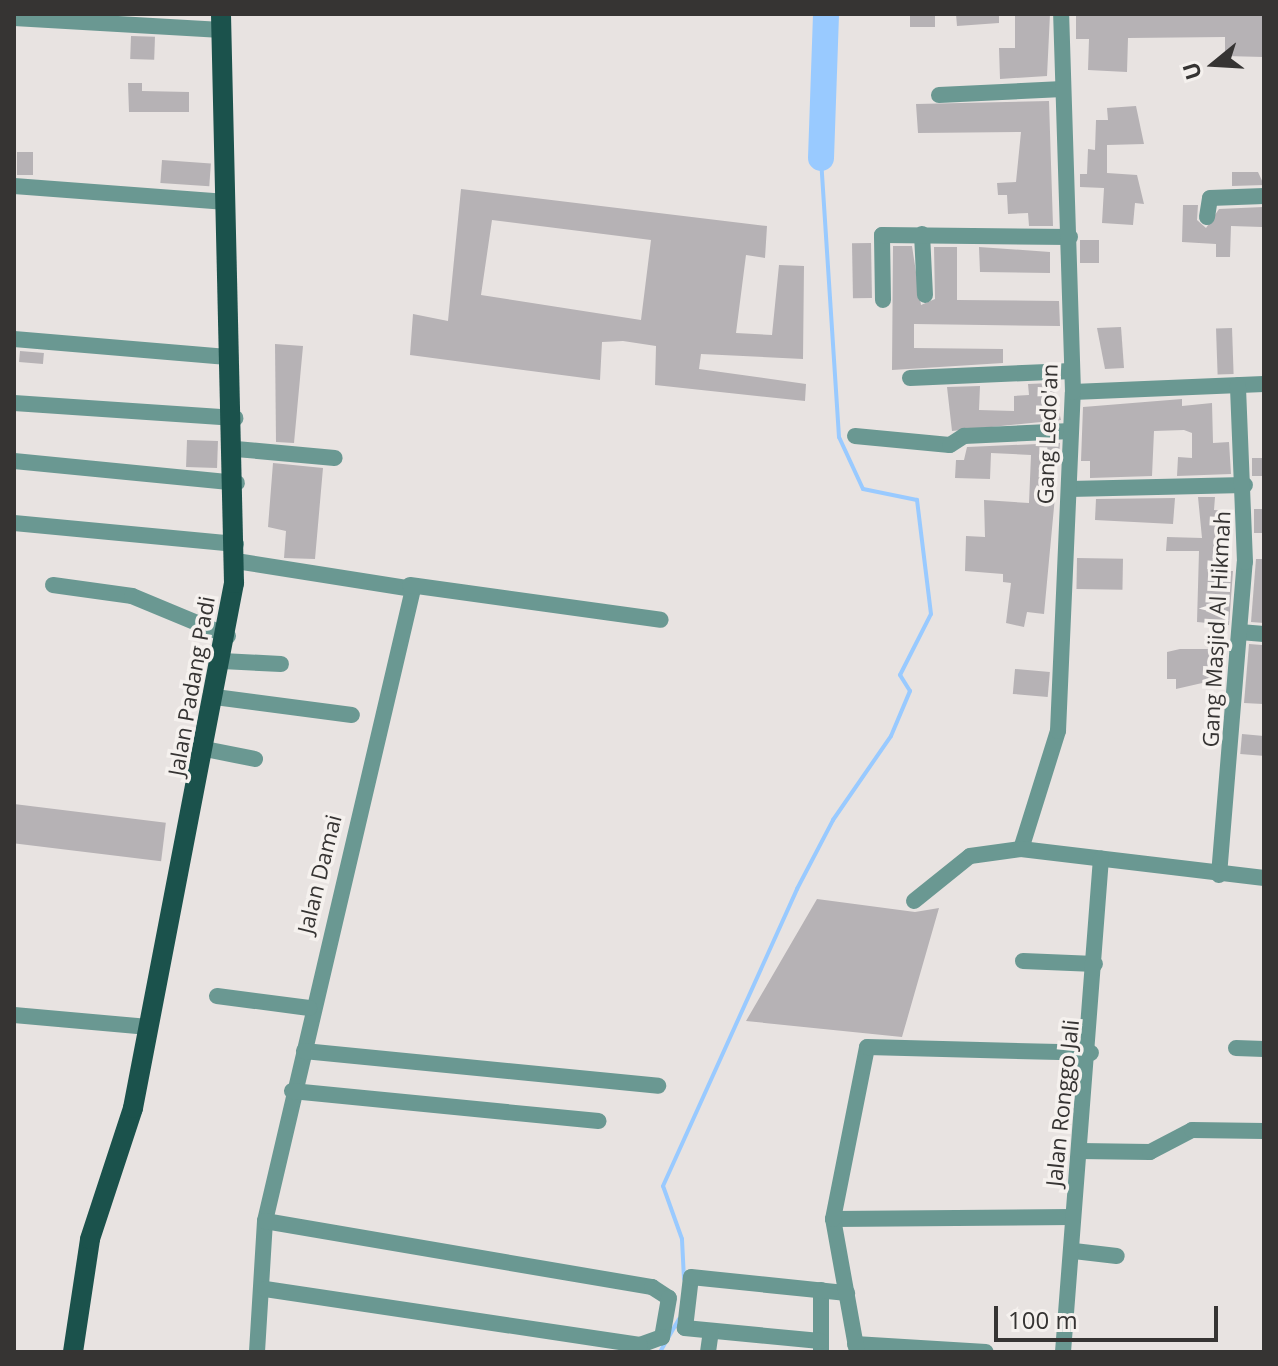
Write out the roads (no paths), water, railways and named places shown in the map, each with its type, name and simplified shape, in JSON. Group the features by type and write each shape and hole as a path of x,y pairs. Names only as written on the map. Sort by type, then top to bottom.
{"main road":[{"name":"Jalan Padang Padi","path":"73,1352 90,1239 128,1130 228,636 236,552 237,483 230,357 222,22"}],"street":[{"name":"Gang Ledo'an","path":"1021,849 1058,731 1073,392 1061,14"},
{"path":"14,18 222,22"},
{"path":"939,95 1063,89"},
{"path":"14,186 226,202"},
{"path":"1207,217 1210,198 1264,196"},
{"path":"883,300 878,238 922,234 1070,237"},
{"path":"922,234 925,295"},
{"path":"14,339 230,357"},
{"path":"910,378 1072,371"},
{"path":"1073,392 1264,384"},
{"name":"Gang Masjid Al Hikmah","path":"1219,875 1240,632 1245,485 1238,385"},
{"path":"14,403 235,418"},
{"path":"855,436 950,445 964,436 1071,431"},
{"path":"236,449 335,458"},
{"path":"14,461 237,483"},
{"path":"1069,489 1245,485"},
{"path":"14,523 236,552 410,585 661,620"},
{"path":"53,585 132,596 228,636"},
{"name":"Jalan Damai","path":"257,1352 265,1289 265,1221 292,1091 304,1051 309,1008 410,585"},
{"path":"1240,632 1264,634"},
{"path":"222,661 281,664"},
{"path":"215,697 352,715"},
{"path":"205,749 255,759"},
{"path":"914,901 970,856 1021,849 1264,878"},
{"name":"Jalan Ronggo Jali","path":"1063,1352 1074,1251 1073,1217 1091,1053 1101,858"},
{"path":"1023,961 1095,964"},
{"path":"217,996 309,1008"},
{"path":"14,1015 148,1027"},
{"path":"986,1352 856,1348 833,1219 867,1047 1091,1053"},
{"path":"1236,1048 1264,1049"},
{"path":"304,1051 658,1086"},
{"path":"292,1091 599,1121"},
{"path":"1080,1151 1150,1152 1192,1130 1264,1131"},
{"path":"833,1219 1073,1217"},
{"path":"265,1221 660,1289 669,1298 662,1337 640,1345 265,1289"},
{"path":"1074,1251 1117,1256"},
{"path":"821,1290 821,1346 685,1328 696,1274 847,1293"},
{"path":"708,1352 711,1331"}],"waterway":[{"path":"821,158 826,14"},
{"path":"684,1279 682,1239 663,1186 797,889 833,820 891,736 910,691 900,675 931,614 917,500 863,489 839,437 821,158"},
{"path":"660,1352 679,1319"}]}
